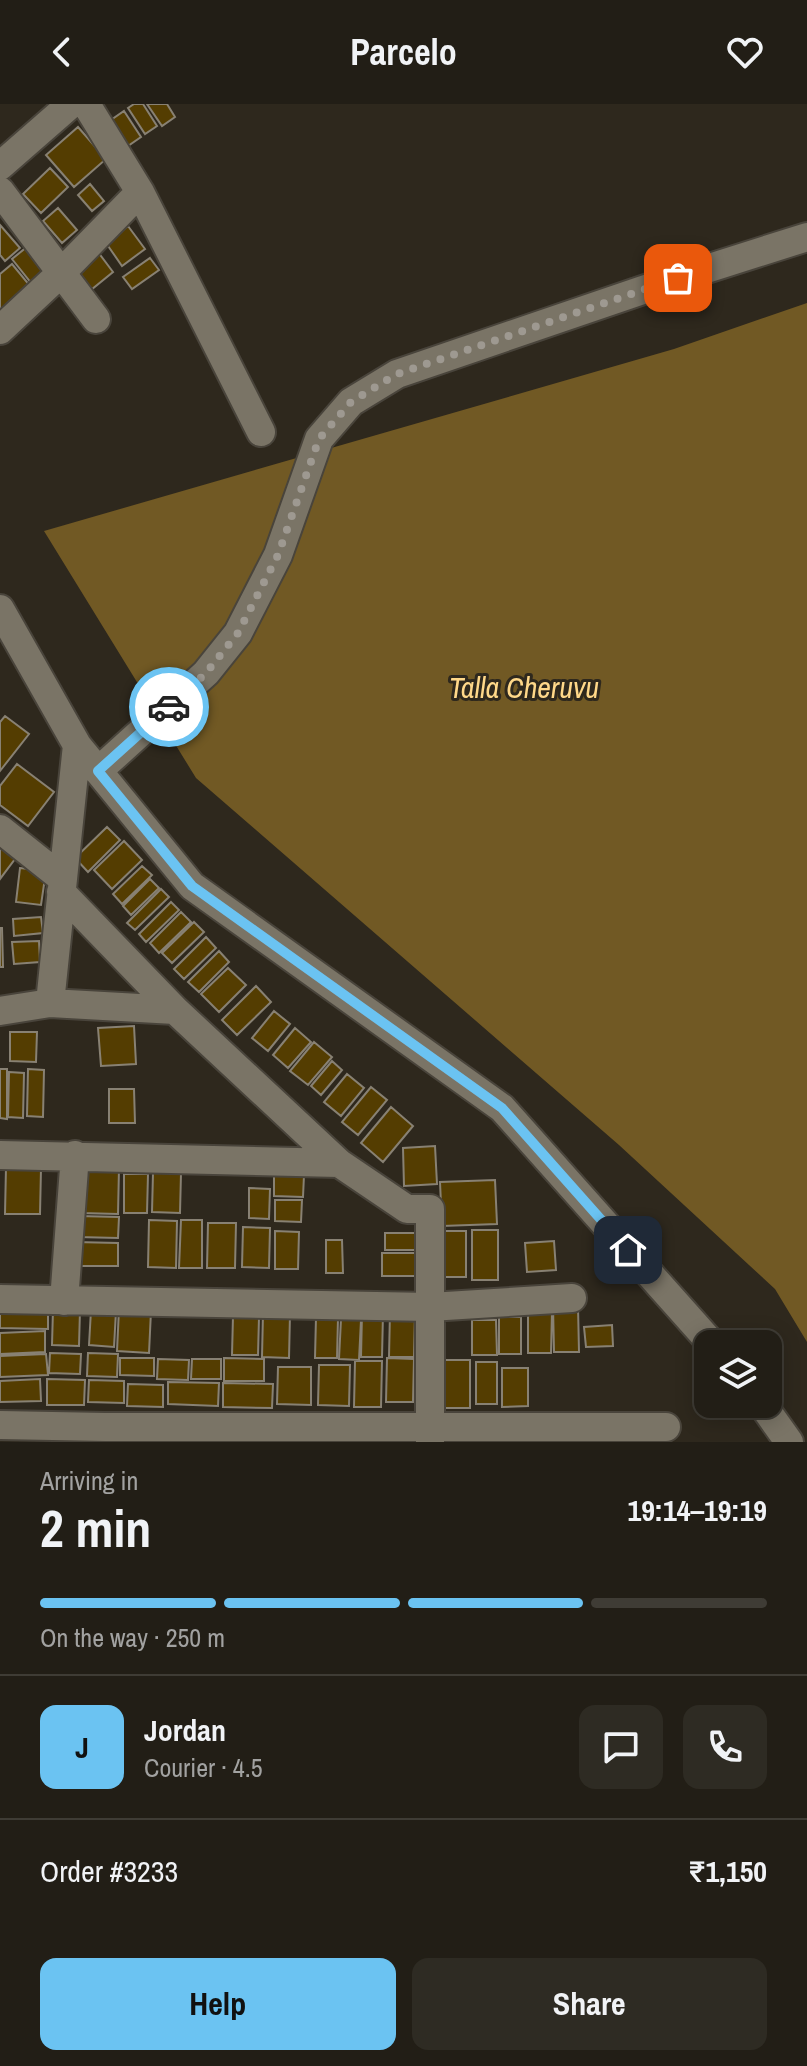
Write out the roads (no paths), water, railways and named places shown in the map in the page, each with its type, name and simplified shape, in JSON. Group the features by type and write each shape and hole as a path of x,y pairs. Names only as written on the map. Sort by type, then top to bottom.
{"street":[{"path":"0,166 71,104"},
{"path":"86,104 140,192 261,432"},
{"path":"0,191 96,319"},
{"path":"0,330 140,192"},
{"path":"98,771 206,673 238,633 278,555 319,439 351,402 397,374 807,237"},
{"path":"0,609 77,745 192,886 502,1108 700,1330"},
{"path":"50,1003 77,745"},
{"path":"0,829 62,886 175,1010 339,1163 407,1209 430,1209 430,1435"},
{"path":"0,1011 50,1003 175,1010"},
{"path":"0,1155 339,1163"},
{"path":"64,1301 75,1155"},
{"path":"0,1299 430,1307 572,1298"},
{"path":"772,1418 789,1442"},
{"path":"0,1425 430,1435 666,1427"}],"water":[{"name":"Talla Cheruvu","path":"807,303 807,1342 775,1289 619,1145 196,778 44,531 674,349"}]}
